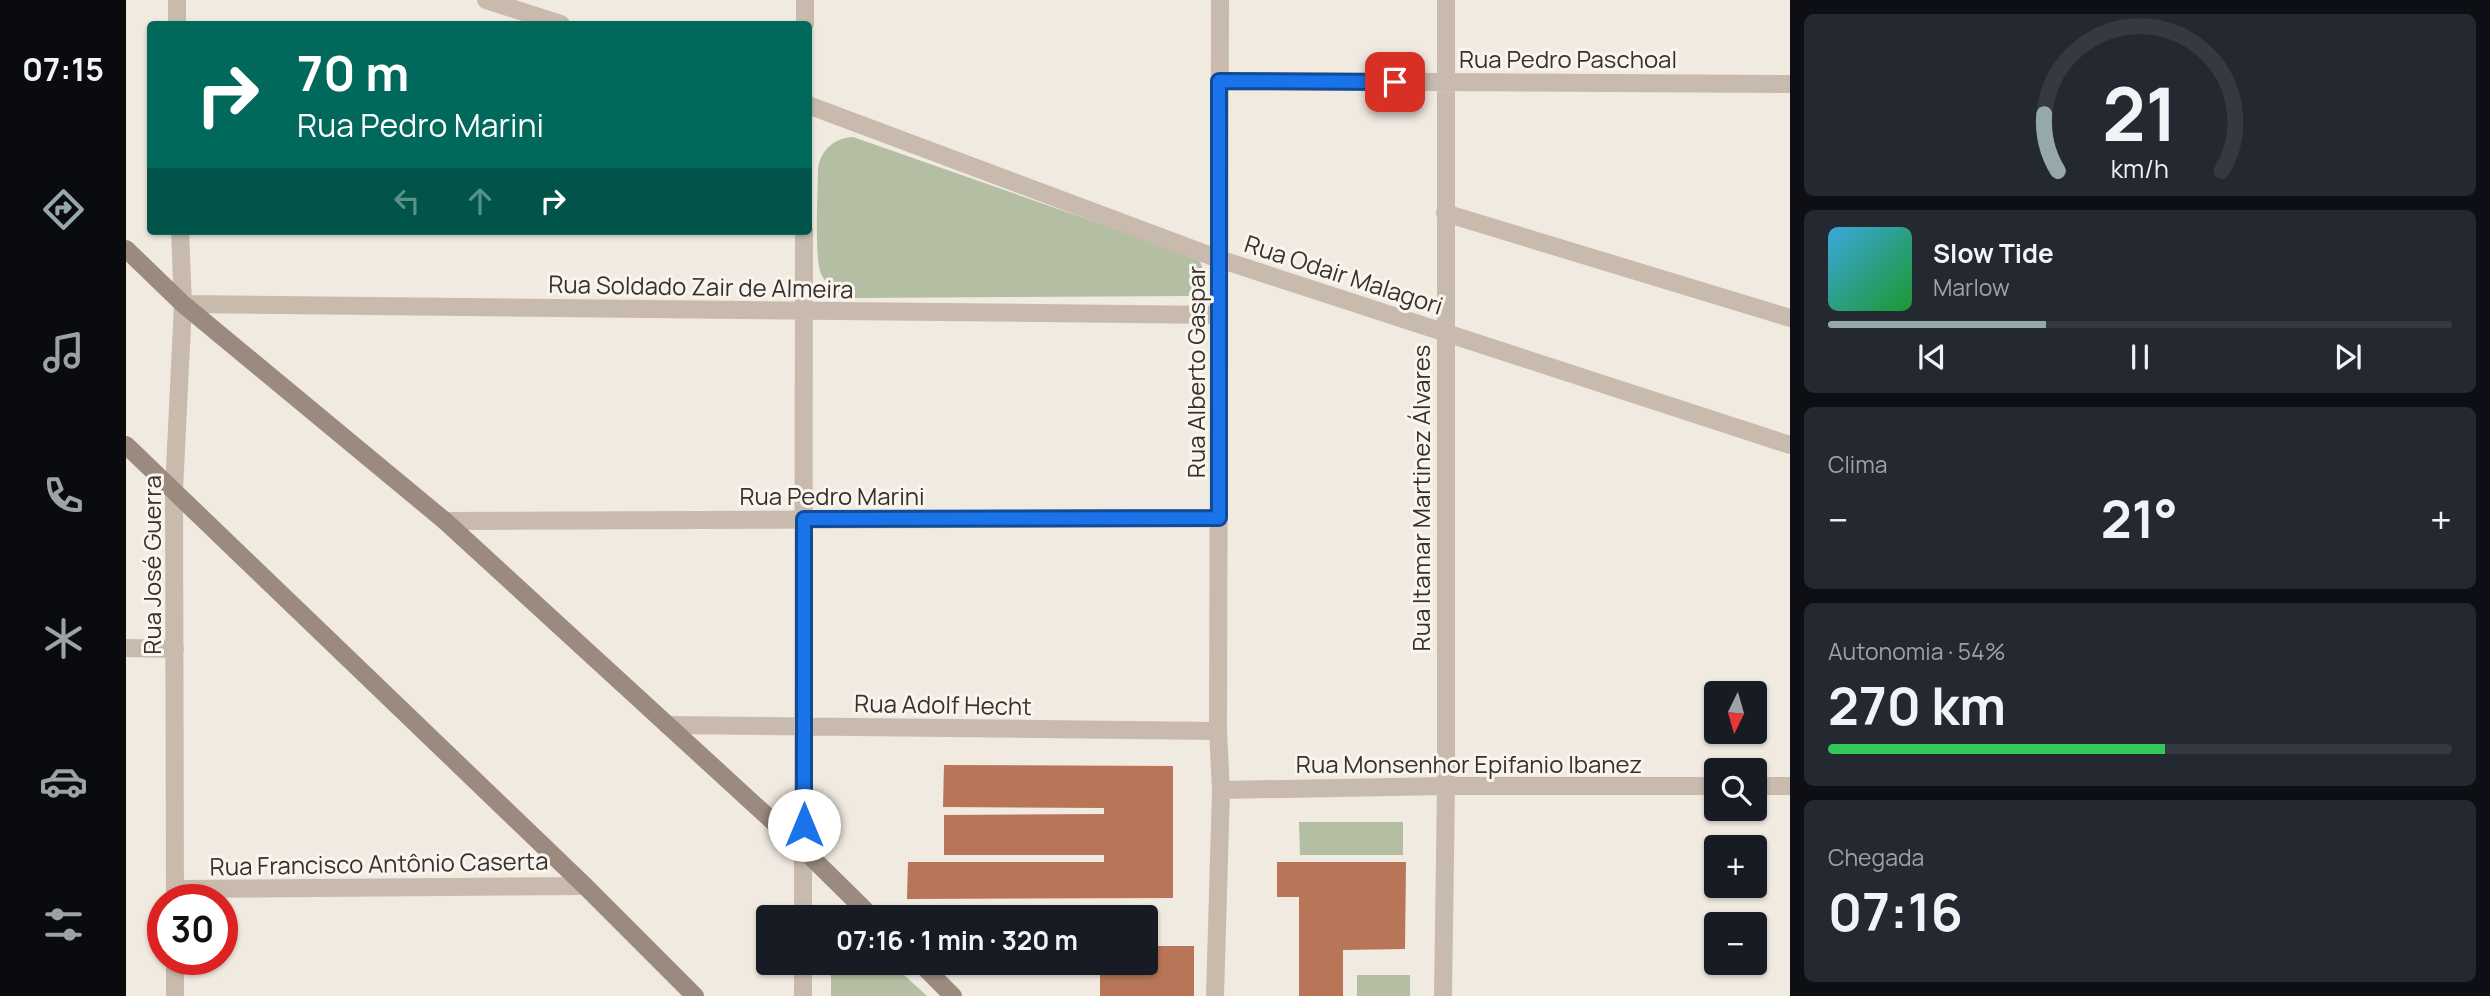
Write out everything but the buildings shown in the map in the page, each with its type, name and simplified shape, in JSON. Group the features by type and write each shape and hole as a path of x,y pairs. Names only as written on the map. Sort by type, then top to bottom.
{"street":[{"path":"177,0 177,21"},
{"path":"486,0 552,21"},
{"path":"805,0 805,21"},
{"name":"Rua Alberto Gaspar","path":"1215,996 1221,790 1220,0"},
{"name":"Rua Itamar Martinez Álvares","path":"1443,996 1446,786 1446,0"},
{"name":"Rua Pedro Paschoal","path":"1219,81 1790,83"},
{"name":"Rua Odair Malagori","path":"812,106 1219,259 1790,445"},
{"path":"1445,213 1790,318"},
{"name":"Rua José Guerra","path":"175,884 174,490 183,304 180,235"},
{"path":"803,905 804,235"},
{"path":"126,249 183,304 445,521 804,850 860,905"},
{"name":"Rua Soldado Zair de Almeira","path":"183,304 1219,315"},
{"path":"126,445 585,886 695,996"},
{"name":"Rua Pedro Marini","path":"445,521 1219,518"},
{"path":"126,648 175,649"},
{"name":"Rua Adolf Hecht","path":"667,725 1219,731"},
{"name":"Rua Monsenhor Epifanio Ibanez","path":"1221,790 1446,786 1704,786"},
{"path":"1767,786 1790,786"},
{"name":"Rua Francisco Antônio Caserta","path":"238,894 585,886"},
{"path":"174,996 175,975"},
{"path":"803,975 803,996"},
{"path":"932,975 953,996"}],"green space":[{"path":"853,137 1198,258 1203,269 1199,288 1191,296 845,296 826,282 819,265 818,168 822,156 830,146"},
{"path":"1299,822 1403,822 1403,855 1300,855"},
{"path":"831,975 904,975 927,996 831,996"},
{"path":"1357,975 1410,975 1410,996 1357,996"}],"route":[{"path":"804,825 804,519 1219,518 1219,81 1395,82"}]}
